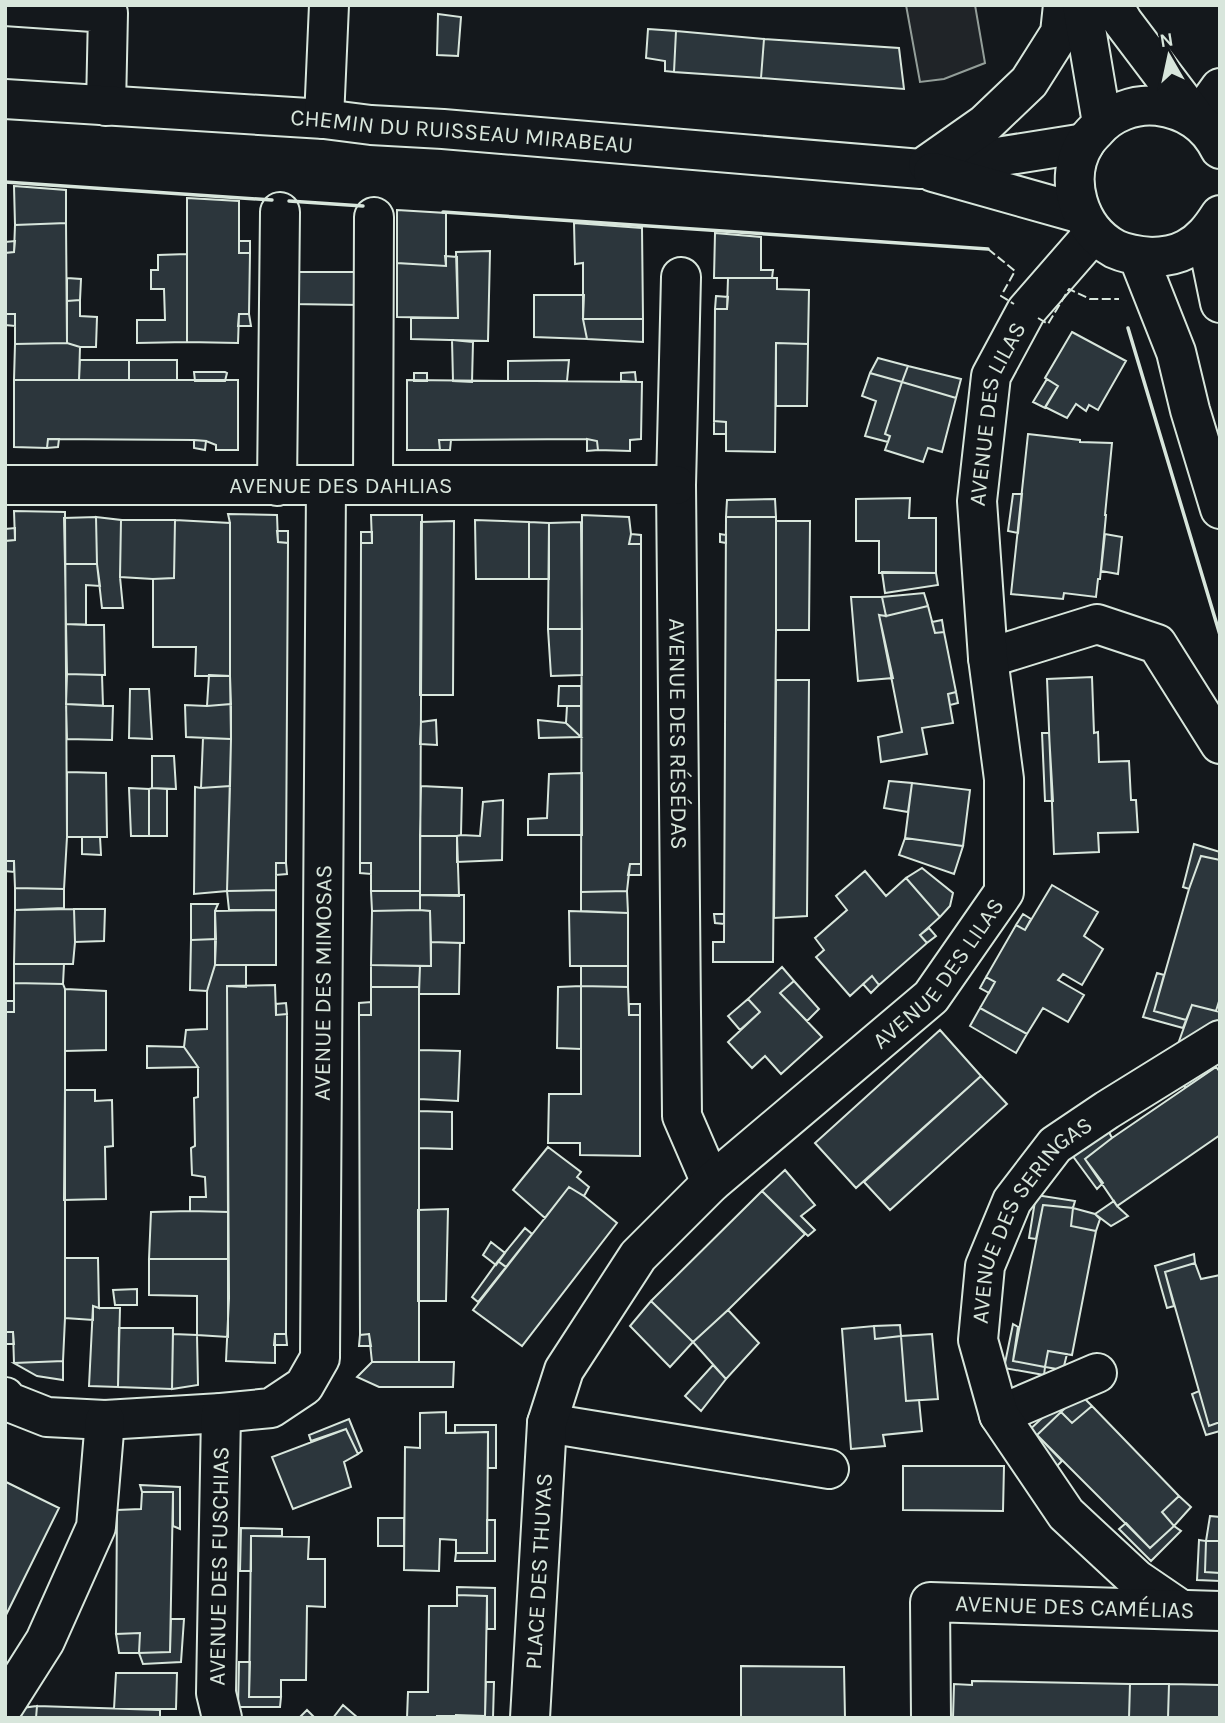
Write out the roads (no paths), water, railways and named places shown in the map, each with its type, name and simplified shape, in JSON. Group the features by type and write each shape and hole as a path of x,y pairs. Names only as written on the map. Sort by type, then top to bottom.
{"street":[{"path":"324,119 329,5"},
{"path":"921,169 985,124 1029,82 1060,33 1063,5"},
{"path":"1082,5 1091,60 1093,133 1076,165 1075,190 1088,223"},
{"path":"5,6 108,13 106,106"},
{"path":"1091,60 1122,11 1209,134"},
{"path":"1209,134 1220,88"},
{"name":"CHEMIN DU RUISSEAU MIRABEAU","path":"5,99 324,119 921,169 1088,223 1114,248 1138,256"},
{"name":"CHEMIN DU RUISSEAU MIRABEAU","path":"921,169 1093,133 1124,110 1149,105 1174,108 1209,134"},
{"path":"277,486 280,212"},
{"path":"373,485 374,217"},
{"name":"AVENUE DES LILAS","path":"564,1370 638,1256 711,1183 930,997 1004,892 1004,779 988,658 977,501 991,376 1026,311 1088,223"},
{"path":"1213,225 1186,250 1163,257 1138,256 1176,352 1190,410 1220,509"},
{"path":"1213,225 1220,303"},
{"name":"AVENUE DES RÉSÉDAS","path":"681,277 676,485 682,1116 711,1183"},
{"name":"AVENUE DES DAHLIAS","path":"5,485 676,485"},
{"name":"AVENUE DES MIMOSAS","path":"5,1396 9,1402 47,1417 104,1420 271,1408 304,1386 320,1358 326,485"},
{"path":"988,658 1097,624 1157,644 1220,744"},
{"name":"AVENUE DES SERINGAS","path":"1180,1609 1136,1579 1066,1514 999,1415 978,1340 985,1266 1012,1201 1055,1145 1220,1040"},
{"name":"PLACE DES THUYAS","path":"530,1718 547,1423 564,1370"},
{"path":"999,1415 1097,1373"},
{"name":"AVENUE DES FUSCHIAS","path":"221,1413 216,1693 222,1718"},
{"path":"5,1704 45,1641 96,1527 104,1420"},
{"path":"547,1423 829,1469"},
{"name":"AVENUE DES CAMÉLIAS","path":"931,1718 930,1602 1220,1611"}]}
